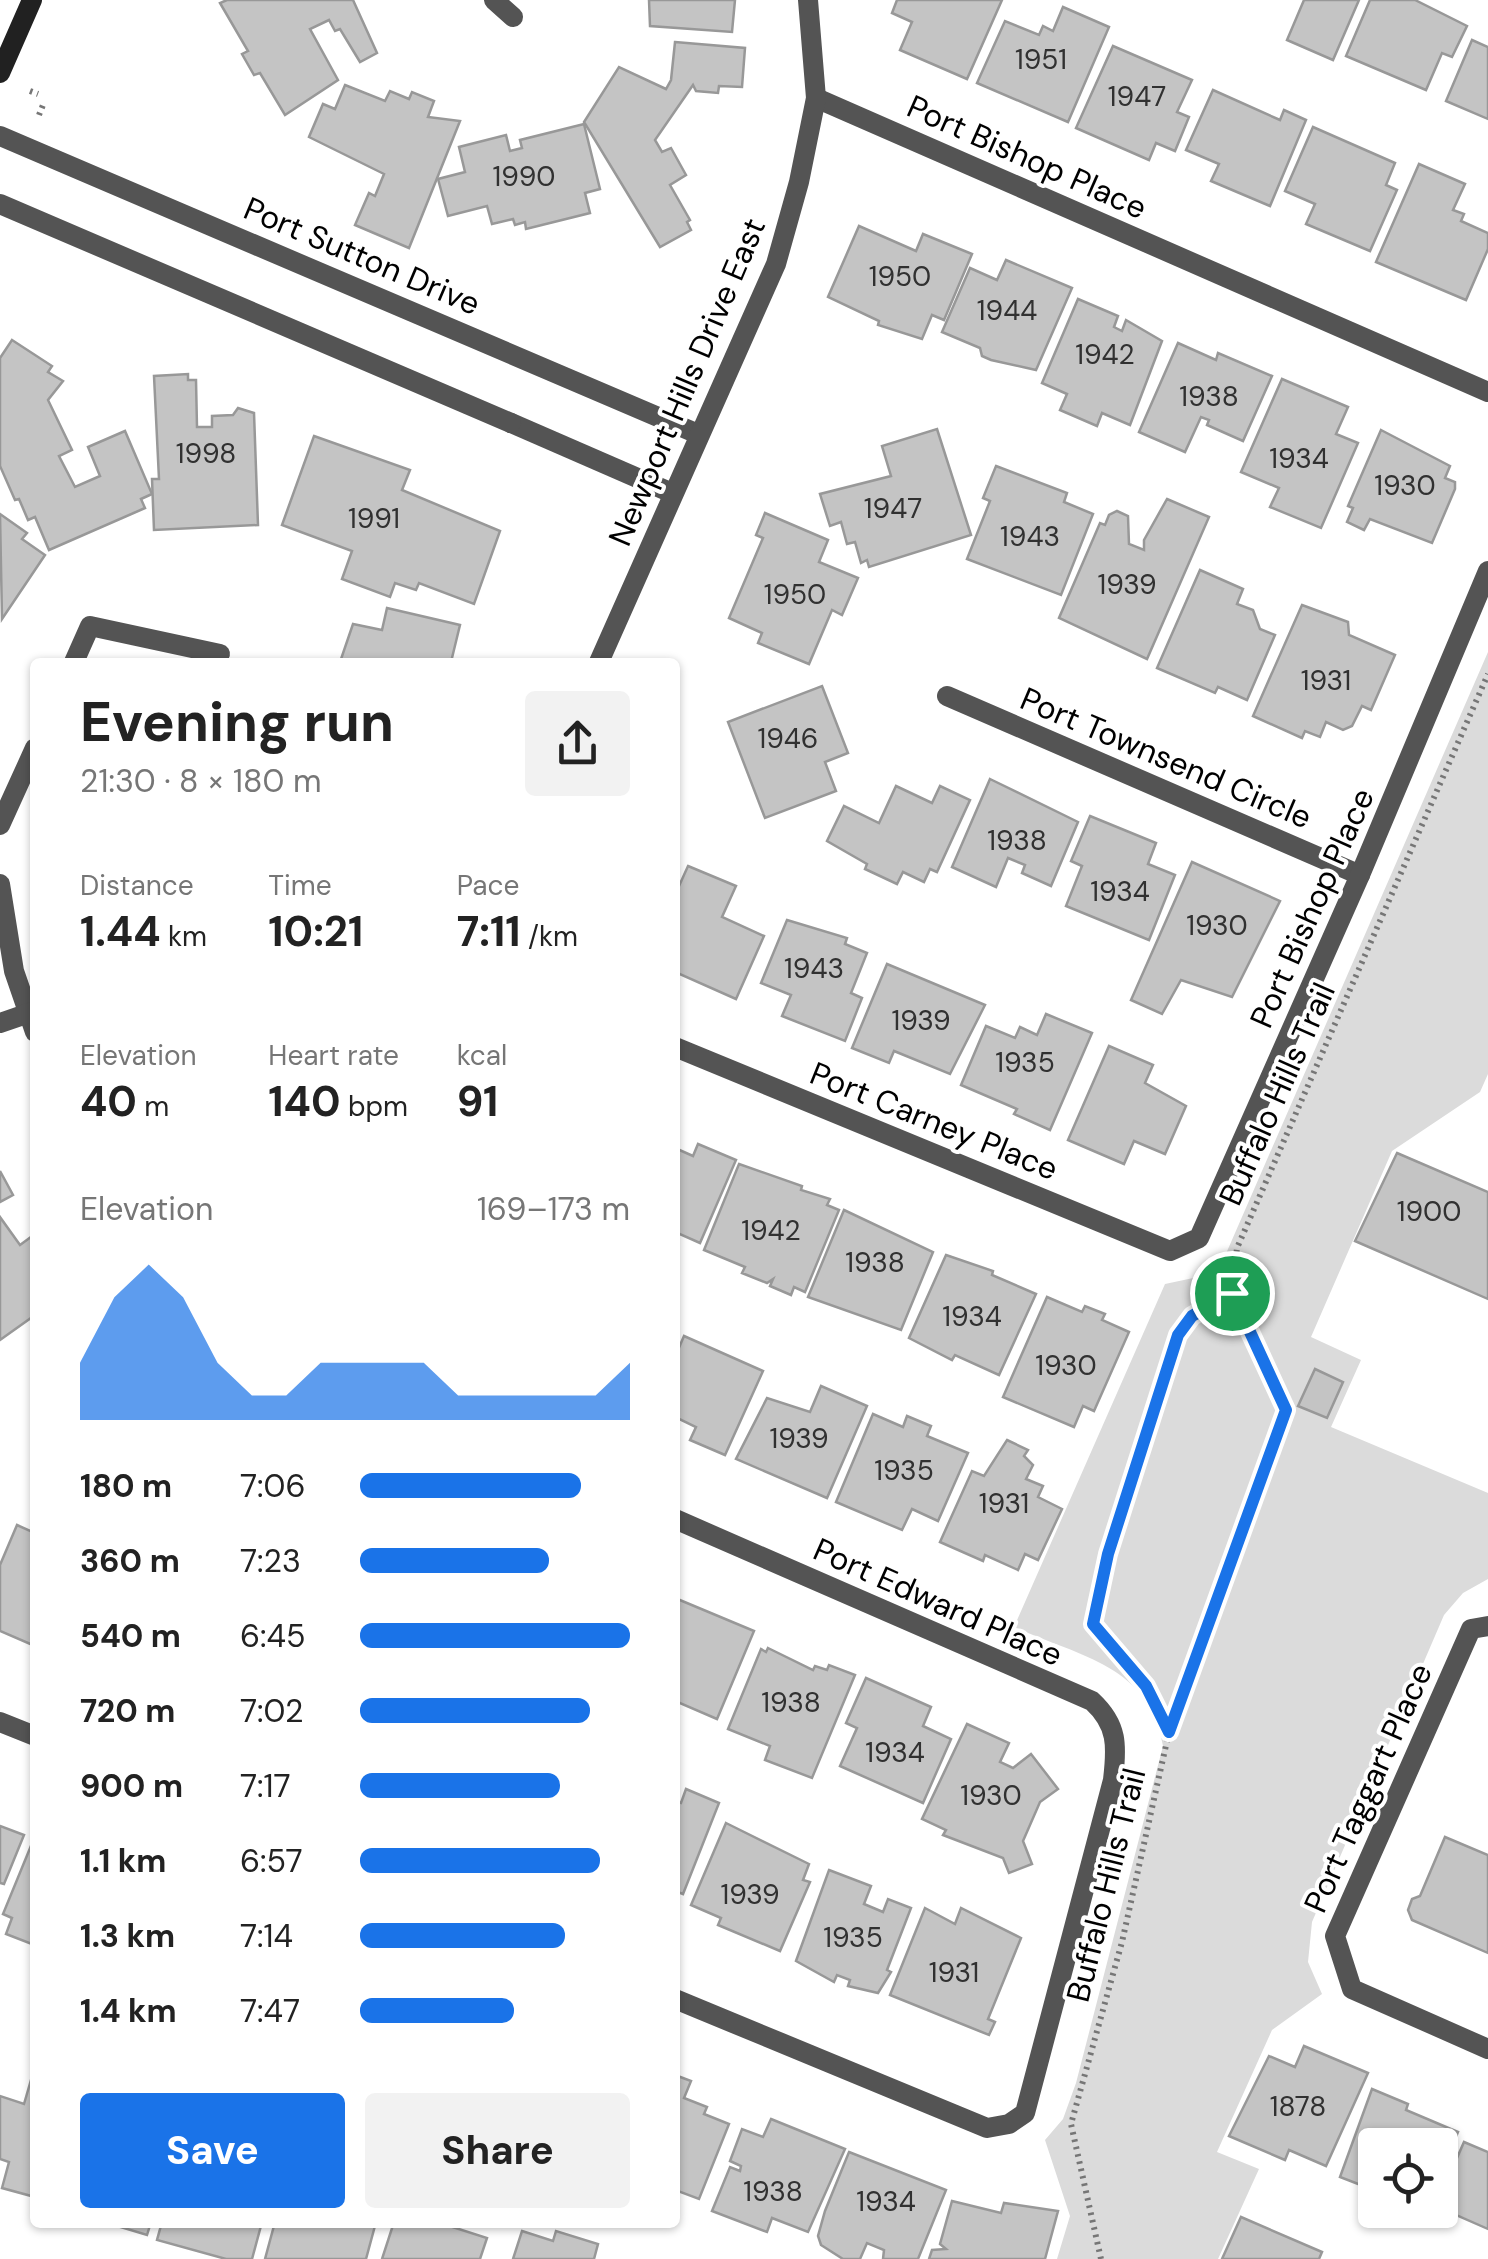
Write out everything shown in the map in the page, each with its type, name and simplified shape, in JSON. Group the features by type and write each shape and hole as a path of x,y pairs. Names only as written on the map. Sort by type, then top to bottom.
{"main road":[{"path":"0,73 32,0"}],"street":[{"path":"494,0 513,17"},
{"name":"Newport Hills Drive East","path":"600,658 776,264 800,182 816,98 808,0"},
{"name":"Port Bishop Place","path":"816,98 1488,392"},
{"name":"Port Sutton Drive","path":"0,136 698,434"},
{"path":"0,204 672,493"},
{"name":"Port Bishop Place","path":"1170,1251 1199,1238 1360,875 1488,571"},
{"path":"76,658 90,626 220,654"},
{"name":"Port Townsend Circle","path":"948,696 1360,875"},
{"path":"0,825 30,759"},
{"path":"0,884 14,971 30,1011"},
{"path":"0,1023 30,1019"},
{"name":"Port Carney Place","path":"680,1049 1170,1251"},
{"name":"Port Edward Place","path":"680,1521 1092,1701 1109,1716 1118,1743 1113,1780 1025,2113 1009,2124 987,2128 680,2002"},
{"name":"Port Taggart Place","path":"1488,1626 1471,1629 1335,1936 1352,1989 1488,2049"},
{"path":"0,1722 30,1734"}],"path":[{"path":"39,115 42,106"},
{"name":"Buffalo Hills Trail","path":"1101,2259 1072,2124 1087,2080 1169,1732 1146,1686 1093,1624 1108,1554 1178,1335 1192,1316 1232,1293 1237,1248 1488,674"},
{"path":"1169,1732 1286,1410 1232,1293"}],"shaded area":[{"path":"1488,652 1488,1074 1480,1092 1392,1151 1311,1337 1361,1360 1331,1427 1488,1493 1488,1579 1463,1593 1444,1615 1312,1922 1308,1962 1322,1994 1272,2030 1217,2152 1259,2169 1218,2259 1057,2259 1070,2216 1045,2140 1063,2119 1076,2083 1163,1746 1156,1719 1128,1681 1087,1656 1014,1627 1165,1284 1198,1277 1225,1256"}],"building":[{"path":"353,0 377,53 360,62 340,29 335,31 329,20 310,29 338,80 285,115 260,73 254,75 242,54 248,51 220,3"},
{"path":"649,0 735,0 732,32 650,26"},
{"path":"897,0 1002,0 967,79 900,50 912,22 892,13"},
{"path":"1304,0 1359,0 1333,60 1287,40"},
{"path":"1370,0 1415,0 1467,26 1452,57 1442,53 1426,90 1346,56"},
{"path":"1063,7 1109,27 1068,122 977,83 1005,21 1039,35 1043,26 1053,31"},
{"path":"1472,40 1488,47 1488,119 1446,101"},
{"path":"675,42 745,48 742,87 719,86 718,93 696,91 693,85 655,140 662,152 671,148 686,175 670,185 690,220 687,222 691,230 660,247 584,122 619,67 666,89 671,80"},
{"path":"1113,46 1192,80 1177,112 1189,117 1175,151 1156,143 1149,160 1076,128"},
{"path":"345,85 385,101 390,91 409,99 412,92 434,101 428,117 460,121 409,248 355,225 369,193 375,196 384,174 309,137 323,104 335,109"},
{"path":"1213,90 1280,120 1284,110 1306,120 1270,206 1211,181 1219,164 1186,150"},
{"path":"584,124 600,189 585,193 590,213 526,229 525,222 515,225 513,219 492,224 487,206 448,216 438,179 465,172 459,147 506,135 510,151 522,148 520,140"},
{"path":"1313,127 1395,163 1386,185 1397,190 1370,251 1306,224 1315,204 1285,191"},
{"path":"1419,164 1465,184 1453,210 1464,214 1461,221 1488,233 1488,249 1466,300 1376,262"},
{"path":"859,226 916,251 923,234 972,254 944,320 932,315 922,339 878,325 879,321 828,297"},
{"path":"1006,260 1072,288 1036,370 991,360 982,356 980,348 942,332 970,268 997,280"},
{"path":"1078,299 1118,316 1114,327 1122,331 1126,320 1162,341 1130,425 1102,413 1097,426 1060,410 1067,394 1042,383"},
{"path":"12,340 52,366 48,372 63,381 48,400 72,450 59,456 75,487 100,476 88,447 125,431 152,494 141,499 145,508 49,550 35,517 28,520 0,466 0,358"},
{"path":"1178,343 1216,360 1218,353 1272,376 1243,441 1207,425 1209,420 1201,417 1185,452 1139,432"},
{"path":"188,374 188,380 196,380 197,427 212,427 212,416 233,415 238,408 254,413 258,525 154,530 152,479 159,479 154,376"},
{"path":"1282,379 1348,407 1336,434 1358,443 1321,528 1270,507 1279,488 1241,472"},
{"path":"937,429 971,535 869,567 867,560 861,563 855,542 847,544 841,522 830,526 820,494 891,476 882,446"},
{"path":"1381,430 1450,466 1445,478 1455,482 1455,489 1432,543 1370,519 1364,530 1347,522 1353,508 1348,506"},
{"path":"314,436 410,470 402,490 500,531 474,604 419,583 416,590 395,583 390,597 342,579 352,551 282,525"},
{"path":"996,466 1067,493 1064,502 1093,514 1061,595 967,559 990,501 983,498"},
{"path":"1167,499 1209,517 1147,659 1059,618 1100,523 1105,525 1109,515 1117,511 1128,516 1129,544 1144,550 1144,540"},
{"path":"765,513 828,540 819,562 858,578 842,615 832,610 809,664 758,643 762,633 729,618 763,538 756,535"},
{"path":"0,514 27,533 22,539 45,555 2,619"},
{"path":"1200,570 1243,589 1237,604 1253,610 1260,629 1275,635 1247,700 1218,687 1215,693 1157,668"},
{"path":"1302,605 1348,622 1349,635 1395,655 1371,710 1362,706 1352,726 1343,730 1326,722 1320,737 1305,731 1302,738 1253,716"},
{"path":"387,608 460,625 452,658 341,658 353,624 382,630"},
{"path":"822,686 848,753 825,762 836,791 765,818 728,722"},
{"path":"990,779 1078,822 1051,886 1022,873 1025,865 1008,858 996,887 952,867"},
{"path":"896,786 932,803 940,786 970,800 937,872 930,869 924,882 903,872 897,884 865,869 867,864 827,841 844,806 879,823"},
{"path":"1090,816 1156,843 1148,864 1175,875 1149,940 1066,906 1082,866 1071,861"},
{"path":"1192,862 1280,901 1232,997 1181,980 1162,1014 1131,1000"},
{"path":"688,866 736,886 722,917 764,936 736,999 680,974 680,884"},
{"path":"787,920 847,938 845,944 867,953 851,993 862,998 845,1041 782,1016 791,995 761,983"},
{"path":"887,964 985,1005 950,1074 894,1051 889,1063 852,1048"},
{"path":"1046,1014 1092,1033 1050,1130 1014,1114 1017,1109 961,1085 986,1026 1015,1038 1020,1027 1037,1035"},
{"path":"1109,1046 1153,1065 1145,1083 1186,1106 1165,1154 1134,1141 1124,1164 1068,1140"},
{"path":"698,1144 736,1160 700,1243 680,1234 680,1150 693,1156"},
{"path":"1397,1153 1488,1192 1488,1299 1355,1241"},
{"path":"739,1164 802,1186 801,1190 830,1199 827,1205 839,1210 805,1292 794,1287 791,1295 770,1286 773,1279 767,1283 742,1273 745,1267 704,1250"},
{"path":"0,1171 13,1195 0,1202"},
{"path":"844,1210 933,1252 901,1330 808,1297"},
{"path":"0,1217 20,1245 30,1238 30,1319 0,1340"},
{"path":"946,1255 993,1271 992,1275 1036,1294 999,1375 955,1355 952,1360 909,1338"},
{"path":"1047,1297 1082,1312 1085,1306 1105,1314 1102,1320 1129,1332 1094,1411 1083,1406 1074,1427 1003,1397"},
{"path":"684,1336 763,1371 725,1455 690,1440 696,1427 680,1419 680,1345"},
{"path":"1315,1369 1343,1382 1327,1418 1298,1406"},
{"path":"821,1386 867,1406 827,1498 736,1459 767,1398 810,1412"},
{"path":"873,1414 903,1427 907,1416 931,1426 927,1436 968,1453 938,1521 912,1509 902,1530 836,1502"},
{"path":"1007,1440 1028,1450 1024,1456 1033,1465 1026,1479 1043,1486 1038,1497 1062,1509 1038,1560 1025,1554 1018,1570 985,1555 983,1561 940,1542 972,1471 984,1476"},
{"path":"17,1525 30,1531 30,1644 0,1631 0,1565"},
{"path":"680,1600 754,1631 717,1719 680,1703"},
{"path":"768,1648 813,1670 815,1666 827,1670 829,1665 855,1675 812,1778 765,1760 770,1746 728,1729 761,1649 766,1652"},
{"path":"866,1678 931,1707 923,1726 951,1739 923,1803 840,1766 857,1728 846,1723"},
{"path":"967,1724 1009,1743 1000,1762 1013,1768 1031,1754 1058,1789 1040,1802 1023,1841 1032,1864 1009,1873 1003,1858 943,1835 946,1830 922,1819"},
{"path":"686,1789 719,1803 683,1894 680,1893 681,1803"},
{"path":"726,1823 809,1864 803,1880 810,1882 780,1951 718,1925 721,1918 691,1905"},
{"path":"0,1826 24,1835 4,1884 0,1883"},
{"path":"1445,1837 1488,1855 1488,1953 1412,1920 1408,1910 1412,1899 1420,1896"},
{"path":"30,1848 30,1943 6,1934 12,1918 3,1914"},
{"path":"829,1870 871,1886 864,1904 883,1912 888,1899 911,1908 887,1970 891,1972 878,1993 848,1986 850,1980 837,1975 834,1982 796,1961"},
{"path":"925,1908 955,1924 961,1908 1021,1938 988,2019 995,2022 989,2035 890,1995"},
{"path":"1304,2046 1368,2073 1326,2166 1289,2150 1285,2160 1229,2136 1269,2056 1295,2067"},
{"path":"680,2077 691,2081 684,2098 707,2107 704,2114 729,2124 699,2199 680,2192"},
{"path":"30,2083 30,2196 2,2188 9,2162 0,2159 0,2096 24,2104"},
{"path":"1372,2089 1408,2104 1406,2110 1449,2128 1358,2128 1358,2184 1340,2177"},
{"path":"771,2119 845,2149 808,2232 772,2218 767,2232 712,2211 730,2167 740,2171 741,2166 730,2161 742,2129 763,2137"},
{"path":"1464,2142 1488,2152 1488,2229 1458,2216 1458,2156"},
{"path":"849,2152 946,2190 918,2259 883,2259 884,2250 867,2243 860,2259 843,2259 821,2245 818,2236 825,2211"},
{"path":"952,2201 1001,2213 1004,2203 1058,2211 1045,2259 929,2259 932,2250 946,2249 940,2244"},
{"path":"1241,2217 1322,2252 1319,2259 1222,2259"},
{"path":"124,2228 149,2228 147,2235"},
{"path":"160,2228 260,2228 252,2259 226,2259 157,2240"},
{"path":"273,2228 374,2228 366,2259 265,2259"},
{"path":"392,2228 456,2228 487,2238 480,2259 382,2259"},
{"path":"522,2231 553,2241 556,2231 598,2244 594,2259 513,2259"}],"route":[{"path":"1232,1293 1286,1410 1169,1732 1146,1686 1093,1624 1108,1554 1178,1335 1192,1316 1232,1293"}]}
